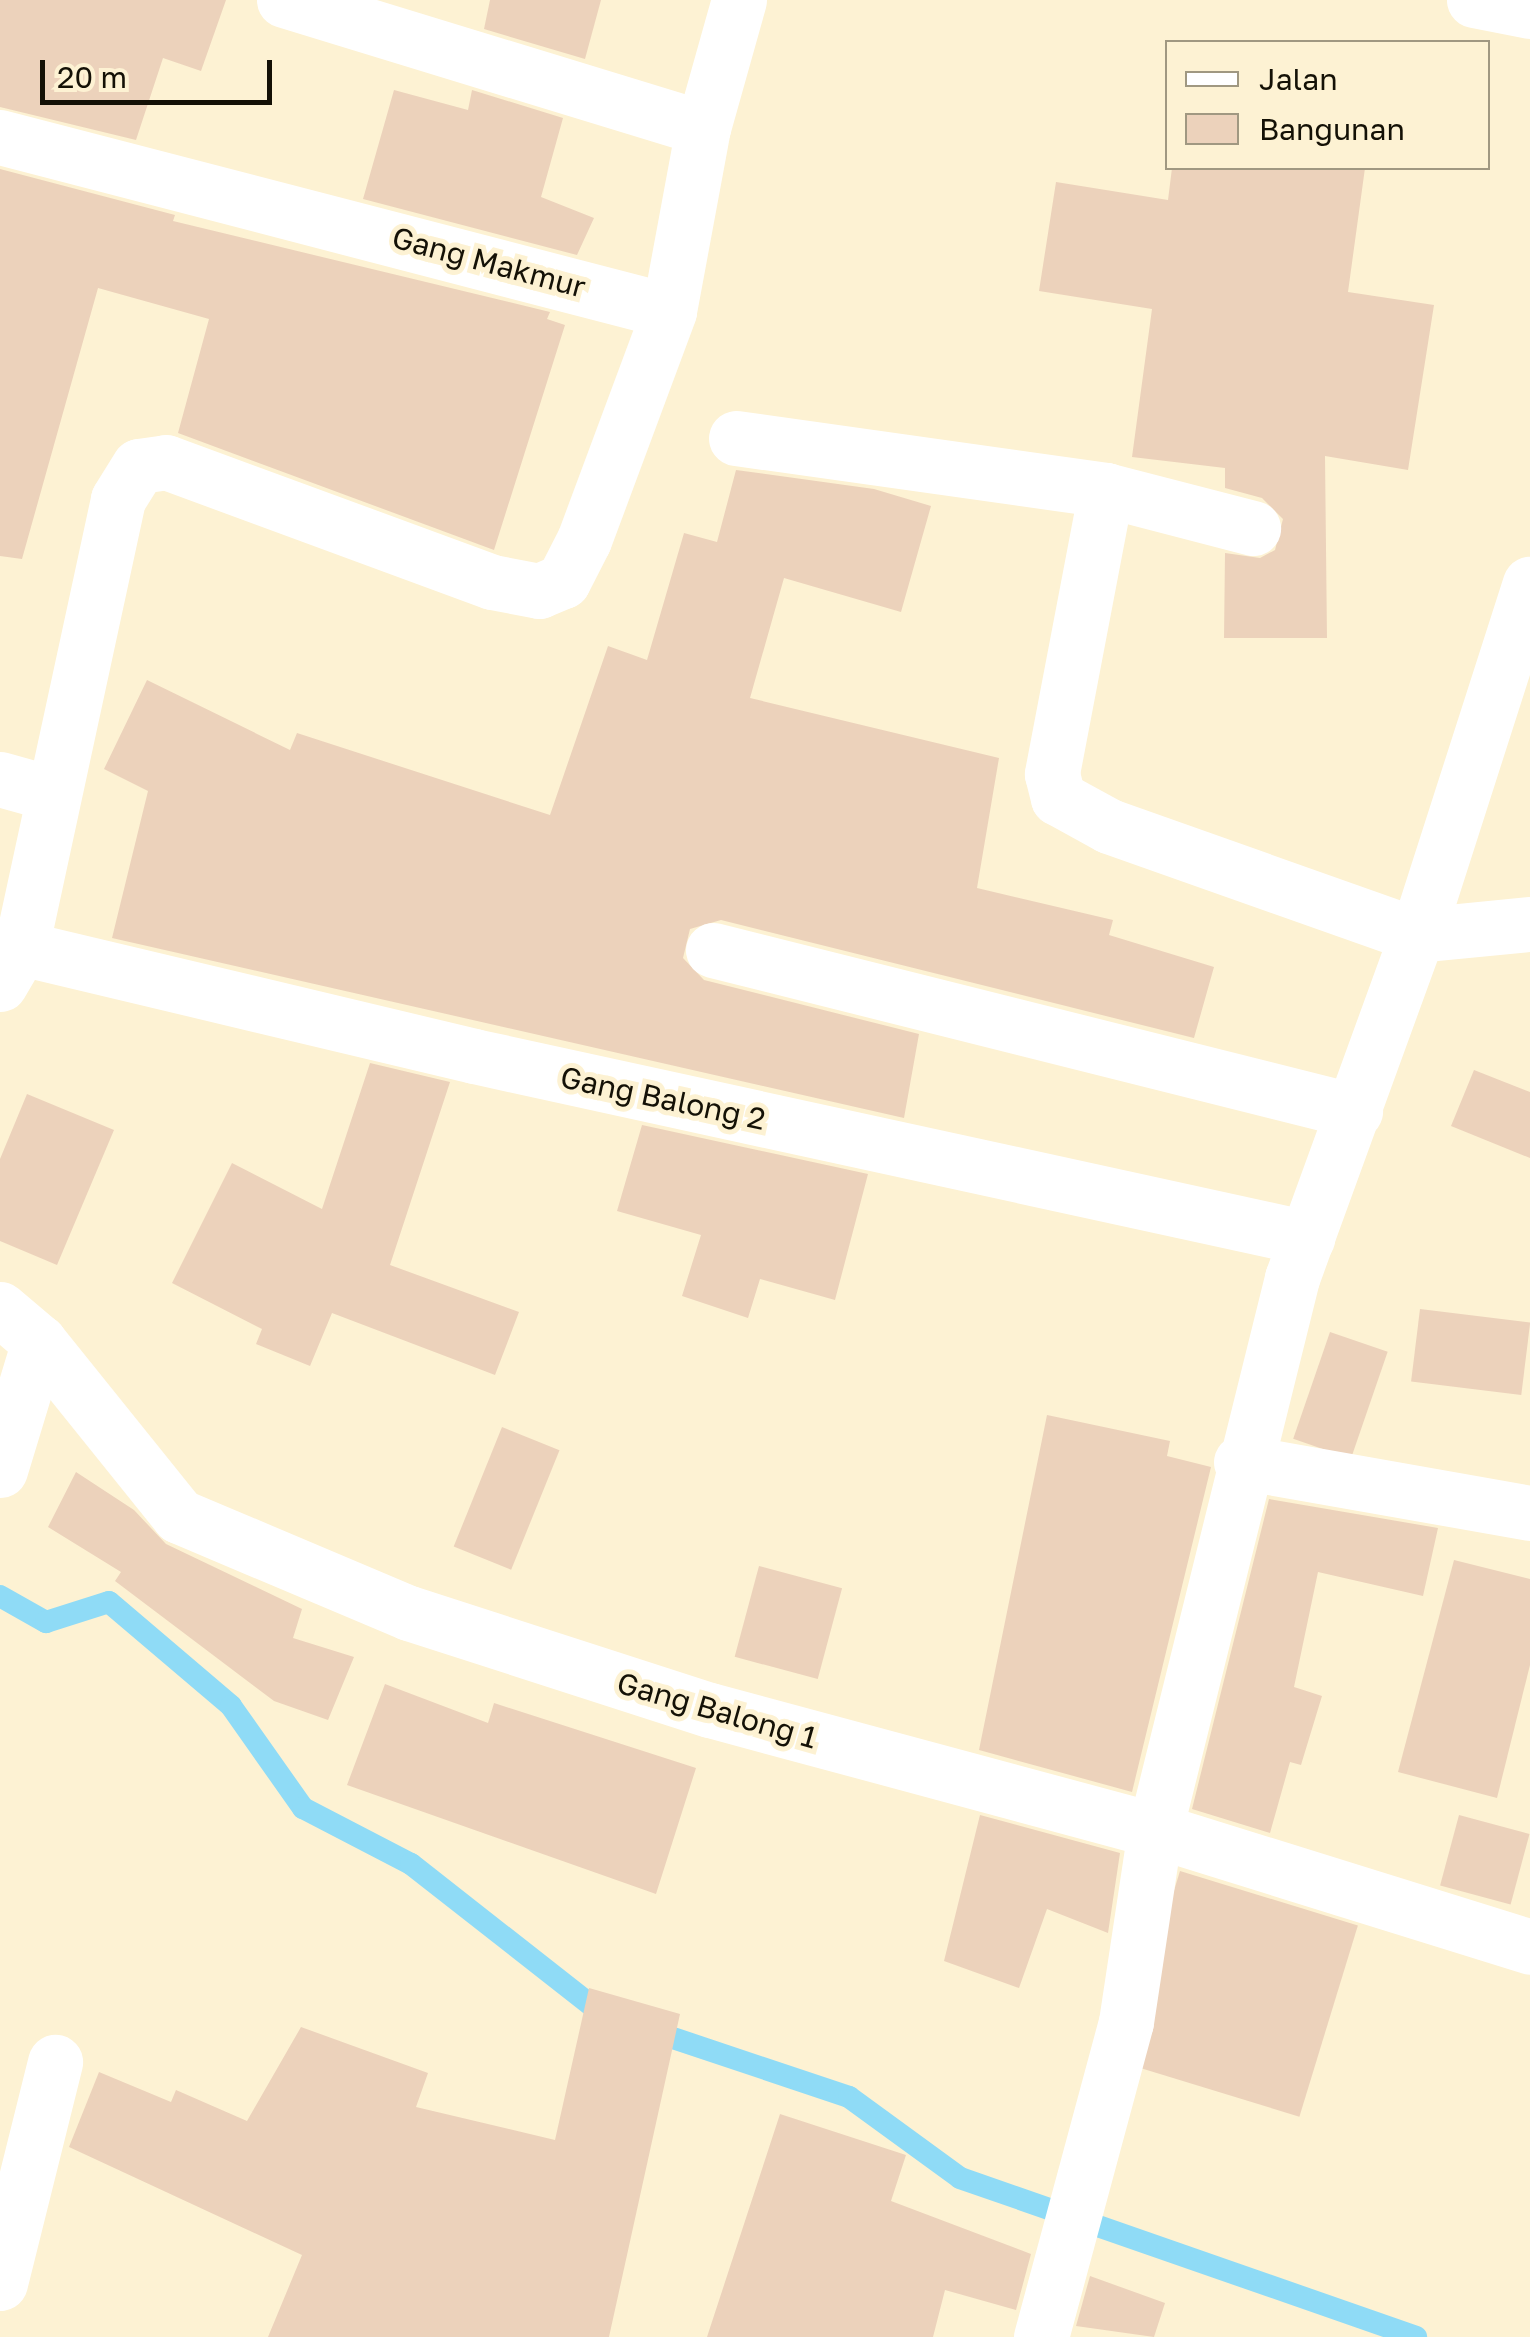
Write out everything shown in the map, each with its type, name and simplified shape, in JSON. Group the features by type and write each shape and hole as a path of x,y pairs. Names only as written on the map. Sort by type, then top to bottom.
{"street":[{"path":"284,0 703,128"},
{"path":"10,966 25,786 118,499 139,466 166,462 492,582 539,591 563,581 584,540 669,310 703,128 739,0"},
{"path":"1474,0 1530,11"},
{"name":"Gang Makmur","path":"0,137 669,310"},
{"path":"736,438 1106,490 1253,528"},
{"path":"1106,490 1052,774 1058,798 1109,826 1417,936 1530,924"},
{"path":"1042,2337 1126,2022 1155,1830 1241,1462 1307,1238 1417,936 1530,584"},
{"path":"713,950 1355,1111"},
{"name":"Gang Balong 2","path":"10,966 474,1056 1307,1238"},
{"path":"0,1470 20,1326"},
{"name":"Gang Balong 1","path":"20,1326 179,1516 408,1613 551,1662 1155,1830 1528,1940"},
{"path":"1241,1462 1530,1513"},
{"path":"0,2283 54,2062"}],"building":[{"path":"0,0 226,0 201,71 163,58 136,140 0,107"},
{"path":"490,0 601,0 585,59 484,29"},
{"path":"394,90 468,110 472,90 563,118 541,197 594,218 577,255 363,199"},
{"path":"0,169 175,215 173,221 550,312 547,319 565,325 494,550 178,433 209,319 98,288 22,559 0,556"},
{"path":"1172,170 1365,170 1348,292 1434,305 1408,470 1325,456 1327,638 1224,638 1225,553 1260,558 1275,550 1283,519 1262,498 1225,488 1225,468 1132,457 1152,309 1039,291 1056,182 1168,200"},
{"path":"736,470 874,489 931,506 901,612 784,578 750,698 999,758 977,888 1113,920 1109,935 1214,967 1194,1038 721,920 690,929 683,958 704,980 919,1034 904,1118 112,938 148,791 104,769 147,680 290,750 297,733 550,815 608,646 647,660 684,533 717,542"},
{"path":"370,1063 450,1082 390,1265 519,1312 495,1375 332,1313 310,1366 256,1344 262,1329 172,1283 232,1163 322,1209"},
{"path":"1474,1070 1530,1092 1530,1158 1451,1126"},
{"path":"27,1094 114,1130 57,1265 0,1241 0,1159"},
{"path":"642,1125 868,1174 835,1300 760,1279 748,1318 682,1296 701,1235 617,1211"},
{"path":"1420,1309 1530,1323 1521,1395 1411,1381"},
{"path":"1330,1332 1388,1352 1351,1459 1293,1439"},
{"path":"1047,1415 1170,1441 1167,1456 1211,1467 1132,1792 979,1750"},
{"path":"502,1427 559,1450 511,1570 454,1547"},
{"path":"76,1472 134,1510 166,1544 302,1609 293,1638 354,1657 328,1720 274,1701 115,1581 121,1572 48,1527"},
{"path":"1269,1499 1438,1528 1423,1596 1318,1572 1294,1687 1322,1696 1301,1765 1290,1762 1270,1833 1192,1809"},
{"path":"1454,1560 1530,1579 1530,1665 1497,1798 1398,1772"},
{"path":"759,1566 842,1588 818,1679 735,1657"},
{"path":"385,1684 488,1723 494,1703 696,1768 656,1894 347,1785"},
{"path":"980,1815 1120,1853 1108,1933 1047,1909 1019,1988 944,1961"},
{"path":"1459,1815 1530,1834 1511,1904 1440,1886"},
{"path":"1180,1871 1358,1925 1299,2117 1122,2062"},
{"path":"589,1988 680,2014 609,2337 268,2337 302,2255 69,2147 99,2072 171,2102 176,2090 247,2121 301,2027 428,2073 416,2107 555,2140"},
{"path":"780,2114 906,2155 891,2201 1031,2254 1016,2310 945,2290 933,2337 707,2337"},
{"path":"1090,2276 1165,2303 1154,2337 1076,2326"}],"waterway":[{"path":"0,1596 46,1622 109,1602 231,1706 303,1808 411,1864 609,2019"},
{"path":"649,2030 849,2097 960,2178 1416,2337"}]}
